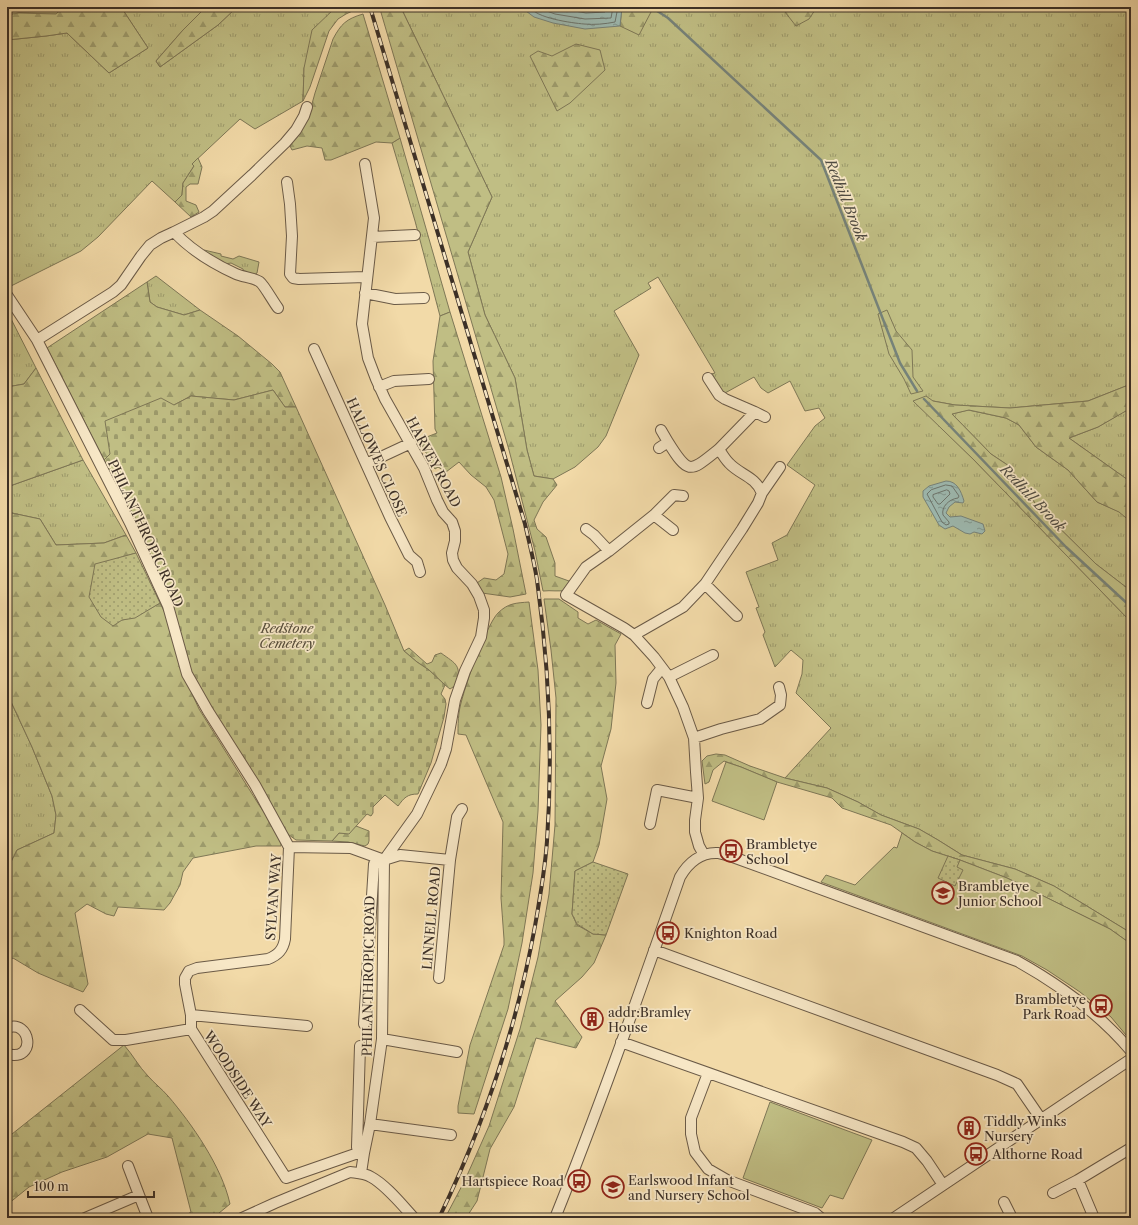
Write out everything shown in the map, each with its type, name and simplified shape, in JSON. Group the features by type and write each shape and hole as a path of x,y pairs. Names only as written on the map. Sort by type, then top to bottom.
{"street":[{"path":"38,340 113,292 121,285 140,256 150,245 213,211 285,143 296,130 307,107"},
{"name":"HARVEY ROAD","path":"365,164 374,218 366,277 362,324 368,358 379,387 424,468 437,500 452,522 455,531 455,541 452,553 453,560 457,568 472,584 479,596 484,610 481,637 465,671 455,700 442,764 417,814 384,860"},
{"path":"287,182 292,230 290,274 293,278 299,280 366,277"},
{"path":"174,232 182,241 196,252 237,274 260,282 278,308"},
{"path":"372,237 415,235"},
{"path":"365,293 395,299 424,298"},
{"name":"PHILANTHROPIC ROAD","path":"7,295 14,303 38,340 130,523 168,606 187,674 208,711 255,785 289,847"},
{"name":"HALLOWES CLOSE","path":"314,349 393,523 409,555 417,562 420,572"},
{"path":"708,378 719,395 765,417"},
{"path":"379,387 394,381 429,379"},
{"path":"661,430 679,459 686,466 693,468 700,465 719,449 755,412"},
{"path":"659,448 668,442"},
{"path":"366,464 411,443"},
{"path":"719,449 729,463 749,477 758,486 762,493"},
{"path":"634,635 683,607 705,584 742,530 758,503 762,493 780,467"},
{"path":"683,496 674,494 654,515 609,551 586,567 566,595 634,635 654,657 669,677 683,707 694,738 698,798 695,832 699,846 704,855"},
{"path":"654,515 673,530"},
{"path":"586,529 609,551"},
{"path":"705,584 737,616"},
{"path":"669,677 713,656"},
{"path":"647,703 653,679 662,668"},
{"path":"694,738 745,722 760,719 780,705 780,687"},
{"path":"650,824 657,790 698,798"},
{"name":"LINNELL ROAD","path":"439,978 450,860 457,817 462,809"},
{"path":"289,847 351,848 384,860"},
{"name":"SYLVAN WAY","path":"191,1029 191,1015 185,984 185,978 189,971 197,968 268,959 276,955 283,948 285,938 289,847"},
{"path":"555,1218 621,1042 680,877 685,868 692,861 704,855 718,853 730,856 1016,961 1038,973 1080,1001 1112,1030 1131,1051"},
{"name":"LINNELL ROAD","path":"384,860 400,855 450,860"},
{"path":"364,1024 374,864 384,860"},
{"name":"PHILANTHROPIC ROAD","path":"361,1173 361,1153 370,1124 382,1039 384,860"},
{"path":"654,950 997,1075 1017,1084 1041,1119"},
{"name":"WOODSIDE WAY","path":"80,1010 113,1040 126,1040 191,1029 286,1178 361,1153"},
{"path":"191,1015 307,1026"},
{"path":"7,1028 12,1026 19,1027 23,1030 28,1044 23,1052 7,1054"},
{"path":"382,1039 457,1052"},
{"path":"621,1042 903,1142 916,1148 927,1161 943,1185"},
{"path":"360,1046 357,1147 361,1153"},
{"path":"894,1218 1131,1059"},
{"path":"708,1073 691,1118 691,1134 695,1152 708,1169 727,1180 815,1213 821,1218"},
{"path":"370,1124 451,1135"},
{"path":"1053,1193 1078,1180 1131,1148"},
{"path":"128,1166 148,1218"},
{"path":"242,1218 275,1202 350,1172 371,1176 411,1215"},
{"path":"1078,1180 1094,1218"},
{"path":"85,1218 139,1195"},
{"path":"1004,1202 1012,1218"}],"green space":[{"path":"7,7 64,7 56,14 19,13 7,15"},
{"path":"64,7 121,7 148,48 109,73 67,33 7,40 7,15 19,13 56,14"},
{"path":"121,7 206,7 183,30 156,61 160,67 218,25 237,7 335,7 304,68 303,101 255,129 240,119 192,164 194,166 183,183 182,195 175,202 152,181 98,237 81,251 11,286 7,281 7,40 67,33 109,73 148,48"},
{"path":"206,7 237,7 218,25 160,67 156,61 183,30"},
{"path":"335,7 361,7 338,19 329,31 310,87 303,101 304,68 312,30"},
{"path":"384,7 402,7 403,12 492,197 468,252 485,315 515,378 527,450 534,476 553,479 557,485 543,502 534,520 537,529 546,537 555,563 555,576 569,581 567,590 543,591 535,551 509,450 380,9"},
{"path":"402,7 1131,7 1131,384 1088,401 1010,408 955,405 933,401 914,401 974,460 1131,622 1131,933 1054,886 1015,869 962,855 919,829 881,815 858,802 827,788 785,778 831,728 796,693 802,674 803,660 791,650 775,667 763,635 765,632 756,608 759,607 746,572 778,560 772,543 787,535 815,485 787,465 815,426 825,418 819,408 805,411 790,381 768,393 761,388 754,377 725,393 721,391 711,374 715,373 658,277 648,283 651,288 614,311 639,355 606,436 598,447 575,467 553,479 534,476 527,450 515,378 485,315 468,252 492,197 403,12"},
{"path":"622,7 642,7 651,12 639,35 620,26"},
{"path":"781,7 817,7 809,19 796,26"},
{"path":"363,14 400,138 392,143 376,142 331,160 325,160 322,148 307,146 292,150 289,144 310,111 333,39 339,29 348,20"},
{"path":"576,44 600,50 605,70 570,103 557,111 530,56 538,51 552,56"},
{"path":"400,138 450,312 440,316 415,221 392,143"},
{"path":"198,158 202,167 198,184 190,184 186,187 186,201 196,205 199,212 191,217 175,202 182,195 183,183 194,166 192,164"},
{"path":"204,250 221,254 221,256 233,259 239,256 259,262 257,273 254,275 244,272 243,269 231,263 225,264 204,252"},
{"path":"156,276 200,310 184,315 157,307 150,302 147,282"},
{"path":"147,282 150,302 157,307 184,315 200,310 238,336 272,364 280,372 296,407 285,407 273,390 234,400 191,396 174,405 104,460 47,348"},
{"path":"887,310 896,331 912,350 913,377 923,391 911,394 889,354 878,314"},
{"path":"7,311 36,368 24,384 7,387"},
{"path":"450,312 501,477 526,594 510,597 482,593 477,583 484,578 496,580 504,574 508,554 494,500 486,487 471,475 459,462 446,472 438,467 435,469 419,440 437,433 435,429 433,361 440,316"},
{"path":"36,368 83,460 7,487 7,387 24,384"},
{"path":"1131,384 1131,408 1098,427 1069,438 1128,480 1131,487 1131,522 1119,512 1097,502 1068,470 1036,447 1019,425 1006,418 969,410 952,414 991,454 1009,466 1037,506 1096,564 1131,591 1131,622 974,460 913,401 926,396 933,401 955,405 1010,408 1088,401"},
{"name":"Redstone Cemetery","path":"273,390 285,407 296,407 385,605 404,651 429,670 445,685 441,694 445,699 446,704 444,717 431,763 418,794 406,797 398,806 385,795 373,807 373,813 371,816 367,814 349,834 339,833 332,841 296,840 282,827 196,683 156,570 141,535 138,523 104,460 110,454 105,421 161,398 174,405 191,396 234,400"},
{"path":"1130,408 1131,487 1128,480 1069,438 1098,427"},
{"path":"968,410 1006,418 1019,425 1036,447 1068,470 1097,502 1120,512 1131,522 1131,591 1096,564 1037,506 1009,466 991,454 952,414"},
{"path":"83,460 126,535 104,543 56,545 40,519 7,512 7,487"},
{"path":"7,512 40,519 56,545 104,543 126,535 136,553 95,565 122,620 135,617 160,603 166,615 184,676 199,709 259,805 281,836 281,846 256,846 193,858 183,872 180,885 170,903 164,910 118,907 114,916 106,914 87,904 75,913 88,984 83,992 38,973 13,958 7,961 7,870 17,850 54,833 56,815 52,796 32,747 7,693"},
{"path":"136,553 160,603 135,618 122,620 113,626 101,617 89,597 95,564"},
{"path":"544,599 559,599 578,612 578,618 588,624 596,620 621,634 615,645 616,683 611,729 601,766 607,799 599,845 593,862 575,871 572,914 577,925 593,934 606,935 594,963 582,977 555,1001 582,1037 576,1048 536,1038 514,1107 490,1149 477,1201 466,1218 445,1218 465,1180 489,1126 520,1029 538,957 549,894 555,825 556,698"},
{"path":"529,602 538,670 541,725 538,811 533,873 522,943 508,1009 474,1114 458,1113 458,1106 470,1045 504,945 501,898 503,822 466,735 458,734 459,713 464,691 481,645 493,620 498,613 509,605"},
{"path":"409,648 427,664 432,662 435,655 441,653 451,660 458,669 456,685 450,689 429,670 404,651"},
{"path":"7,693 32,747 52,796 56,815 54,833 17,850 7,870"},
{"path":"716,754 725,755 750,766 785,778 827,788 858,802 881,815 919,829 962,855 1015,869 1054,886 1131,933 1131,944 1110,929 1007,878 932,851 915,842 891,825 842,808 832,798 777,782 724,761 713,770 709,782 705,784 702,761 707,756"},
{"path":"726,762 777,782 764,820 712,801"},
{"path":"356,826 369,831 369,841 365,846 348,842 332,841 339,833 349,833"},
{"name":"Brambletye Junior School","path":"902,833 932,851 1007,878 1110,929 1131,944 1131,1041 1111,1017 1080,992 1047,970 1022,956 821,882 826,875 855,885 894,847 897,848"},
{"path":"948,856 960,860 957,867 963,870 955,886 938,878"},
{"path":"593,862 628,874 606,935 593,934 577,924 572,914 575,871"},
{"path":"124,1045 145,1072 166,1093 187,1119 213,1161 226,1190 230,1204 213,1218 181,1218 191,1212 172,1138 148,1134 107,1157 62,1172 29,1187 8,1204 12,1218 7,1218 7,1138"},
{"path":"770,1102 872,1140 843,1199 830,1195 822,1208 743,1178"}],"water":[{"path":"526,7 622,7 620,26 585,29 553,23 534,17 526,11"},
{"path":"950,481 956,485 960,490 964,501 963,503 955,502 949,507 946,513 950,517 961,516 983,524 985,531 982,534 974,532 970,534 965,533 953,526 945,529 939,525 923,497 923,491 929,486"}],"waterway":[{"name":"Redhill Brook","path":"651,7 668,18 821,160 900,363 917,391"},
{"name":"Redhill Brook","path":"924,399 1066,547 1131,607"}],"railway":[{"path":"370,7 525,524 537,580 549,710 550,776 547,841 535,926 527,965 508,1039 485,1111 456,1182 439,1218"}],"place":[{"name":"Brambletye School","path":"731,851"},
{"name":"Brambletye Junior School","path":"943,893"},
{"name":"Knighton Road","path":"668,933"},
{"name":"Brambletye Park Road","path":"1101,1006"},
{"name":"addr:Bramley House","path":"592,1019"},
{"name":"Tiddly Winks Nursery","path":"969,1128"},
{"name":"Althorne Road","path":"976,1154"},
{"name":"Hartspiece Road","path":"579,1181"},
{"name":"Earlswood Infant and Nursery School","path":"613,1187"}]}
